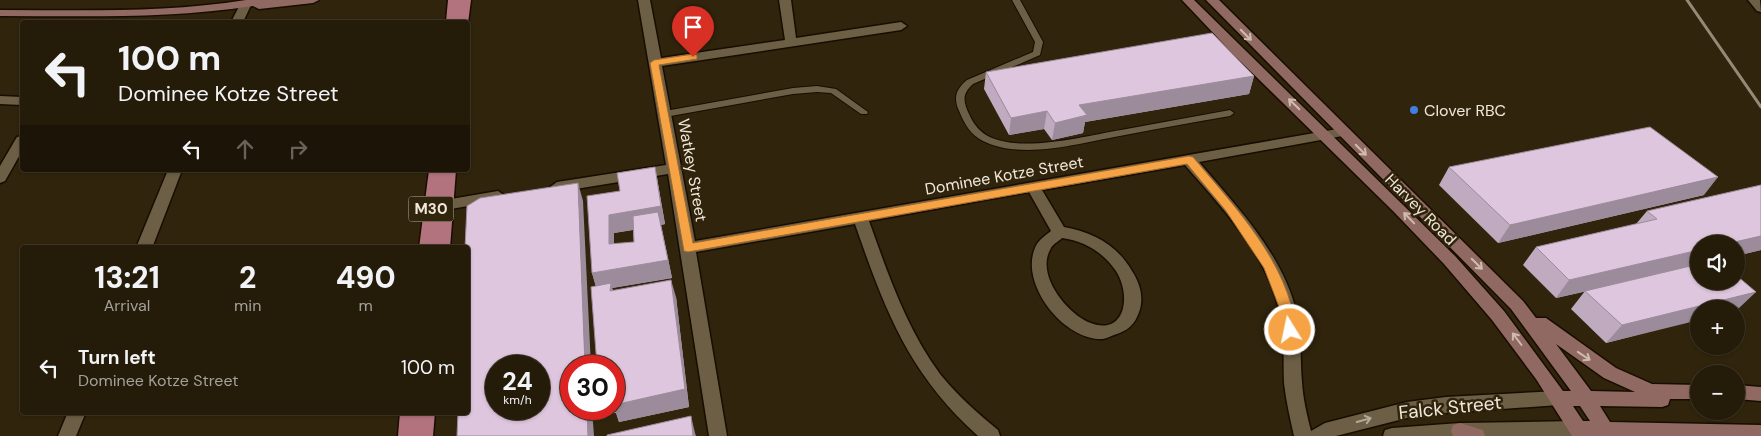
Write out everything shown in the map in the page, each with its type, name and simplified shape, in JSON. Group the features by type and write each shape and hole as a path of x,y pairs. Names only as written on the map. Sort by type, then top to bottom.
{"main road":[{"path":"244,5 268,0"},
{"path":"0,13 146,13 313,0"},
{"path":"462,20 465,0"},
{"name":"Harvey Road","path":"1188,0 1334,133 1517,305 1540,333 1608,433"},
{"name":"Harvey Road","path":"1212,0 1502,319 1559,398 1580,433"},
{"path":"451,2 452,20"},
{"path":"61,13 136,20"},
{"name":"M30","path":"427,245 436,172"},
{"name":"M30","path":"442,245 449,172"},
{"path":"1517,305 1566,344 1610,374 1651,391 1690,392"},
{"path":"1745,393 1761,394"},
{"name":"Falck Street","path":"1559,398 1690,400"},
{"path":"1745,401 1761,402"},
{"path":"407,436 410,415"},
{"path":"424,436 426,415"},
{"name":"Falck Street","path":"1580,433 1761,432"}],"street":[{"name":"Watkey Street","path":"644,0 688,248 718,436"},
{"path":"785,0 790,43"},
{"path":"1754,0 1761,8"},
{"path":"238,20 244,5"},
{"path":"654,63 901,26"},
{"path":"0,100 20,101"},
{"name":"Dominee Kotze Street","path":"688,248 1034,188 1334,133"},
{"path":"0,178 20,143"},
{"path":"1189,160 1252,239 1270,266 1288,312 1294,392 1303,436"},
{"path":"541,190 674,168"},
{"path":"145,245 174,172"},
{"path":"1034,188 1060,232"},
{"path":"446,205 512,194"},
{"path":"860,217 888,297 907,336 928,370 963,411 991,436"},
{"path":"1060,232 1074,234 1104,248 1125,272 1131,284 1134,309 1128,321 1116,329 1102,332 1074,323 1059,312 1050,300 1042,281 1039,260 1042,247 1049,238 1060,232"},
{"name":"Falck Street","path":"1318,436 1325,431 1342,426 1407,410 1446,405 1559,398"},
{"path":"67,436 76,415"},
{"name":"Falck Street","path":"1392,436 1580,433"}],"lane":[{"path":"1016,0 1039,42 1037,53 970,82 961,89 958,97 973,129 985,138 1023,146 1053,145 1230,113"},
{"path":"665,114 793,91 817,90 833,91 864,112"}],"building":[{"path":"1212,33 1254,76 1079,105 1087,115 1055,123 1047,111 1011,118 986,72"},
{"path":"1650,127 1718,177 1510,225 1449,167"},
{"path":"655,167 661,206 609,215 609,244 634,242 633,216 658,212 668,260 592,273 587,196 620,191 617,173"},
{"path":"578,183 585,355 560,355 560,420 587,420 588,436 457,436 458,415 470,415 470,245 465,245 467,206 480,198"},
{"path":"1761,185 1761,236 1745,240 1745,235 1690,235 1690,252 1569,280 1536,247 1657,219 1647,211"},
{"path":"1690,266 1690,290 1745,290 1745,283 1756,292 1724,300 1690,300 1690,308 1622,325 1585,291"},
{"path":"671,280 685,389 625,403 625,355 596,355 591,287 611,283 610,291"},
{"path":"691,416 693,436 607,436 607,435"}],"railway":[{"path":"1687,0 1761,107"}],"place":[{"name":"Clover RBC","path":"1414,110"}],"route":[{"path":"693,57 654,63 665,114 688,248 1189,160 1230,208 1270,266 1288,312 1290,330"}]}
